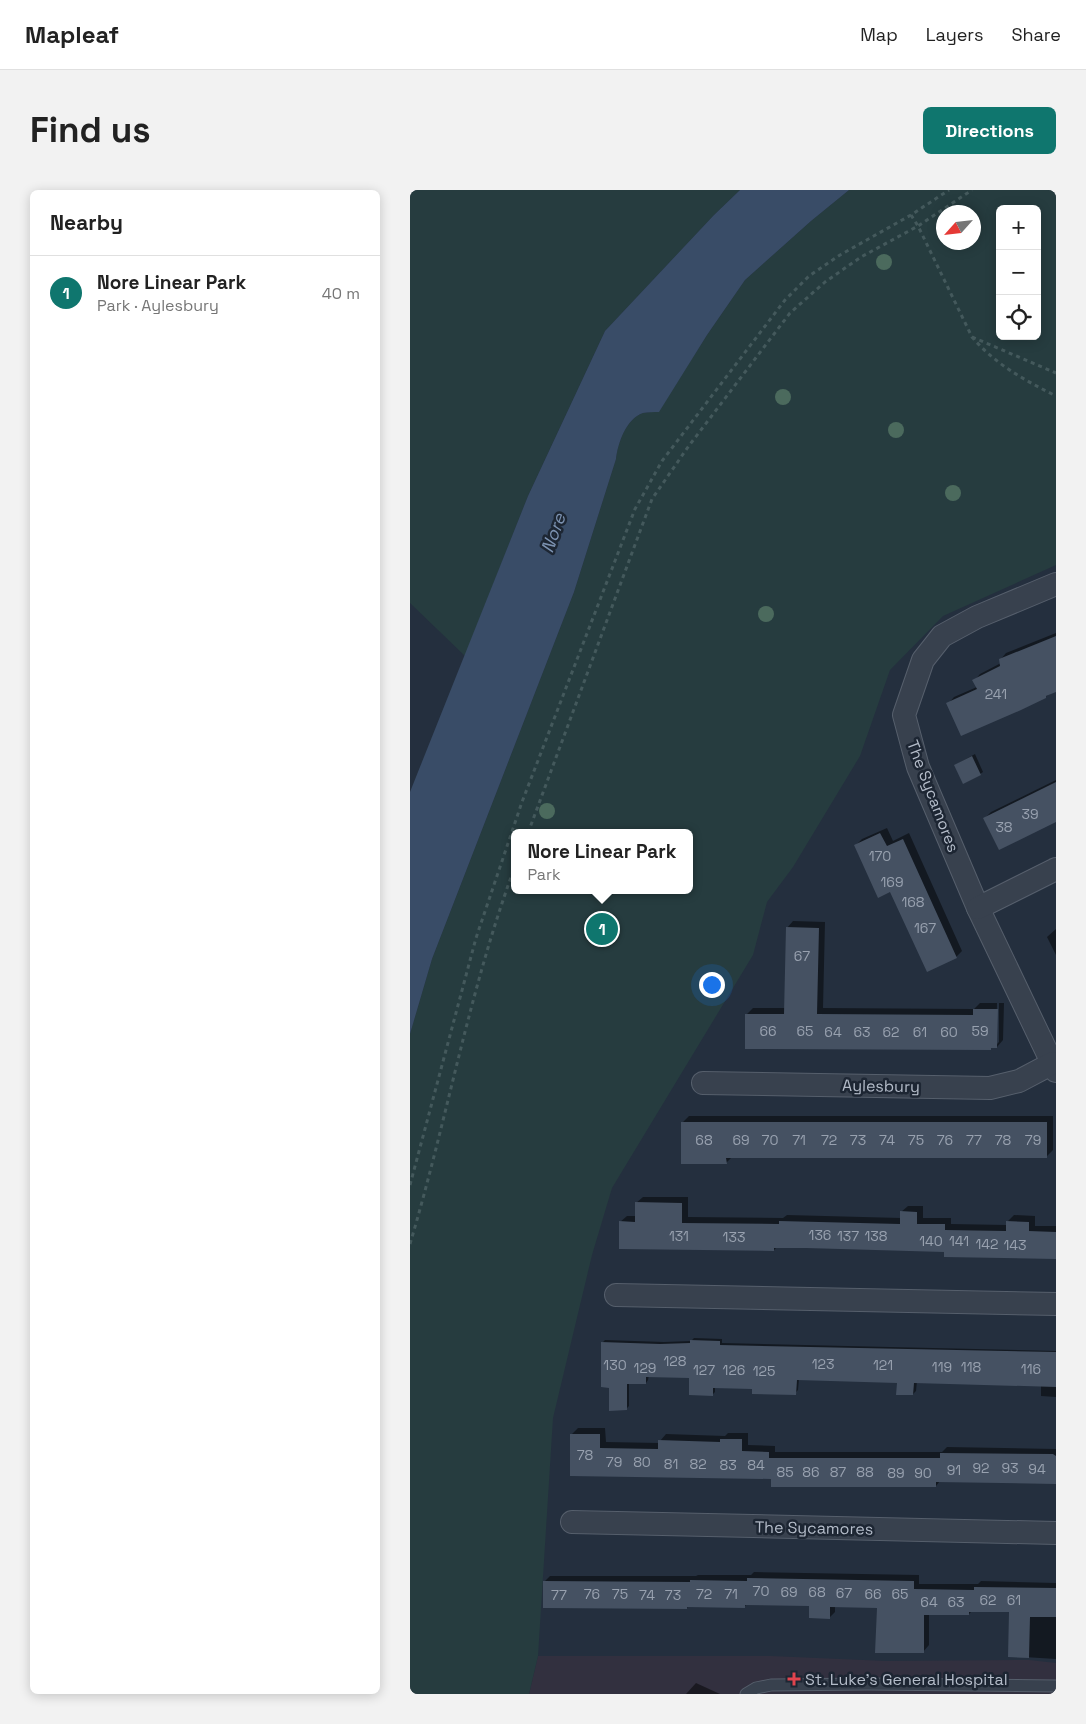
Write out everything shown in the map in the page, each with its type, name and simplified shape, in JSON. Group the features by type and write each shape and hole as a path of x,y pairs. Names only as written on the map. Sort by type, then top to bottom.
{"street":[{"name":"The Sycamores","path":"978,908 918,767 904,715 923,660 942,636 976,617 1056,584"},
{"path":"978,908 1056,869"},
{"name":"Aylesbury","path":"703,1083 990,1088 1019,1081 1054,1067 978,908"},
{"path":"616,1295 1056,1304"},
{"name":"The Sycamores","path":"572,1522 1056,1533"}],"lane":[{"path":"746,1694 756,1688 771,1684 999,1690 1056,1686"}],"path":[{"path":"513,829 635,509 662,461 785,300 809,276 840,255 911,215 949,190"},
{"path":"529,829 652,499 688,447 790,313 824,283 861,257 918,226 972,190"},
{"path":"911,215 972,337 998,363 1056,396"},
{"path":"972,337 1056,373"},
{"path":"410,1185 476,938 511,835"},
{"path":"410,1244 481,971 511,877"}],"shaded area":[{"name":"St. Luke's General Hospital","path":"538,1656 771,1656 886,1661 1029,1660 1056,1663 1056,1694 529,1694"}],"green space":[{"path":"410,190 740,190 605,331 528,496 465,656 410,603"},
{"path":"849,190 1056,190 1056,565 943,616 890,670 860,756 793,867 767,902 753,955 612,1188 592,1255 553,1418 538,1656 529,1694 410,1694 410,1034 432,959 574,592 624,432 637,416 643,413 659,411 707,335 745,280"}],"water":[{"name":"Nore","path":"740,190 849,190 745,280 707,335 659,412 643,413 637,416 624,432 574,592 432,959 410,1034 410,792 528,496 605,331"}],"building":[{"path":"1056,636 1056,692 1021,710 961,736 946,703 977,689 972,680 1000,666 999,659"},
{"path":"972,756 981,775 963,784 954,765"},
{"path":"1056,782 1056,822 999,850 983,818"},
{"path":"880,833 887,846 903,839 957,958 927,972 890,892 878,898 854,845"},
{"path":"786,927 819,928 817,1014 973,1015 973,1009 998,1009 997,1048 991,1048 991,1050 745,1049 745,1014 784,1014"},
{"path":"681,1122 1047,1122 1047,1158 726,1158 727,1164 681,1164"},
{"path":"635,1202 682,1203 682,1223 779,1224 779,1221 900,1224 900,1211 917,1212 917,1224 945,1224 945,1230 1006,1231 1006,1221 1029,1222 1029,1231 1056,1232 1056,1259 944,1257 944,1252 806,1248 774,1248 774,1251 619,1249 619,1221 635,1222"},
{"path":"690,1340 720,1341 720,1345 1056,1352 1056,1387 914,1383 913,1395 896,1395 897,1383 797,1380 796,1395 752,1394 752,1389 713,1388 713,1396 689,1395 689,1378 646,1377 646,1384 627,1384 627,1410 609,1411 609,1388 601,1387 601,1342 660,1344 690,1343"},
{"path":"570,1434 600,1434 600,1448 658,1449 658,1440 720,1442 720,1439 742,1439 742,1451 769,1452 769,1458 940,1458 940,1453 1053,1454 1056,1456 1056,1484 936,1482 936,1487 771,1487 771,1479 570,1476"},
{"path":"747,1578 914,1581 914,1589 974,1590 974,1587 1056,1588 1056,1617 1030,1617 1029,1658 1008,1657 1009,1612 969,1612 969,1615 924,1615 924,1653 875,1653 877,1608 830,1607 830,1619 809,1618 809,1606 745,1605 745,1608 687,1607 687,1609 543,1608 543,1581 690,1582 690,1580 747,1581"}],"place":[{"name":"Nore Linear Park","path":"602,929"},
{"name":"St. Luke's General Hospital","path":"794,1679"}]}
